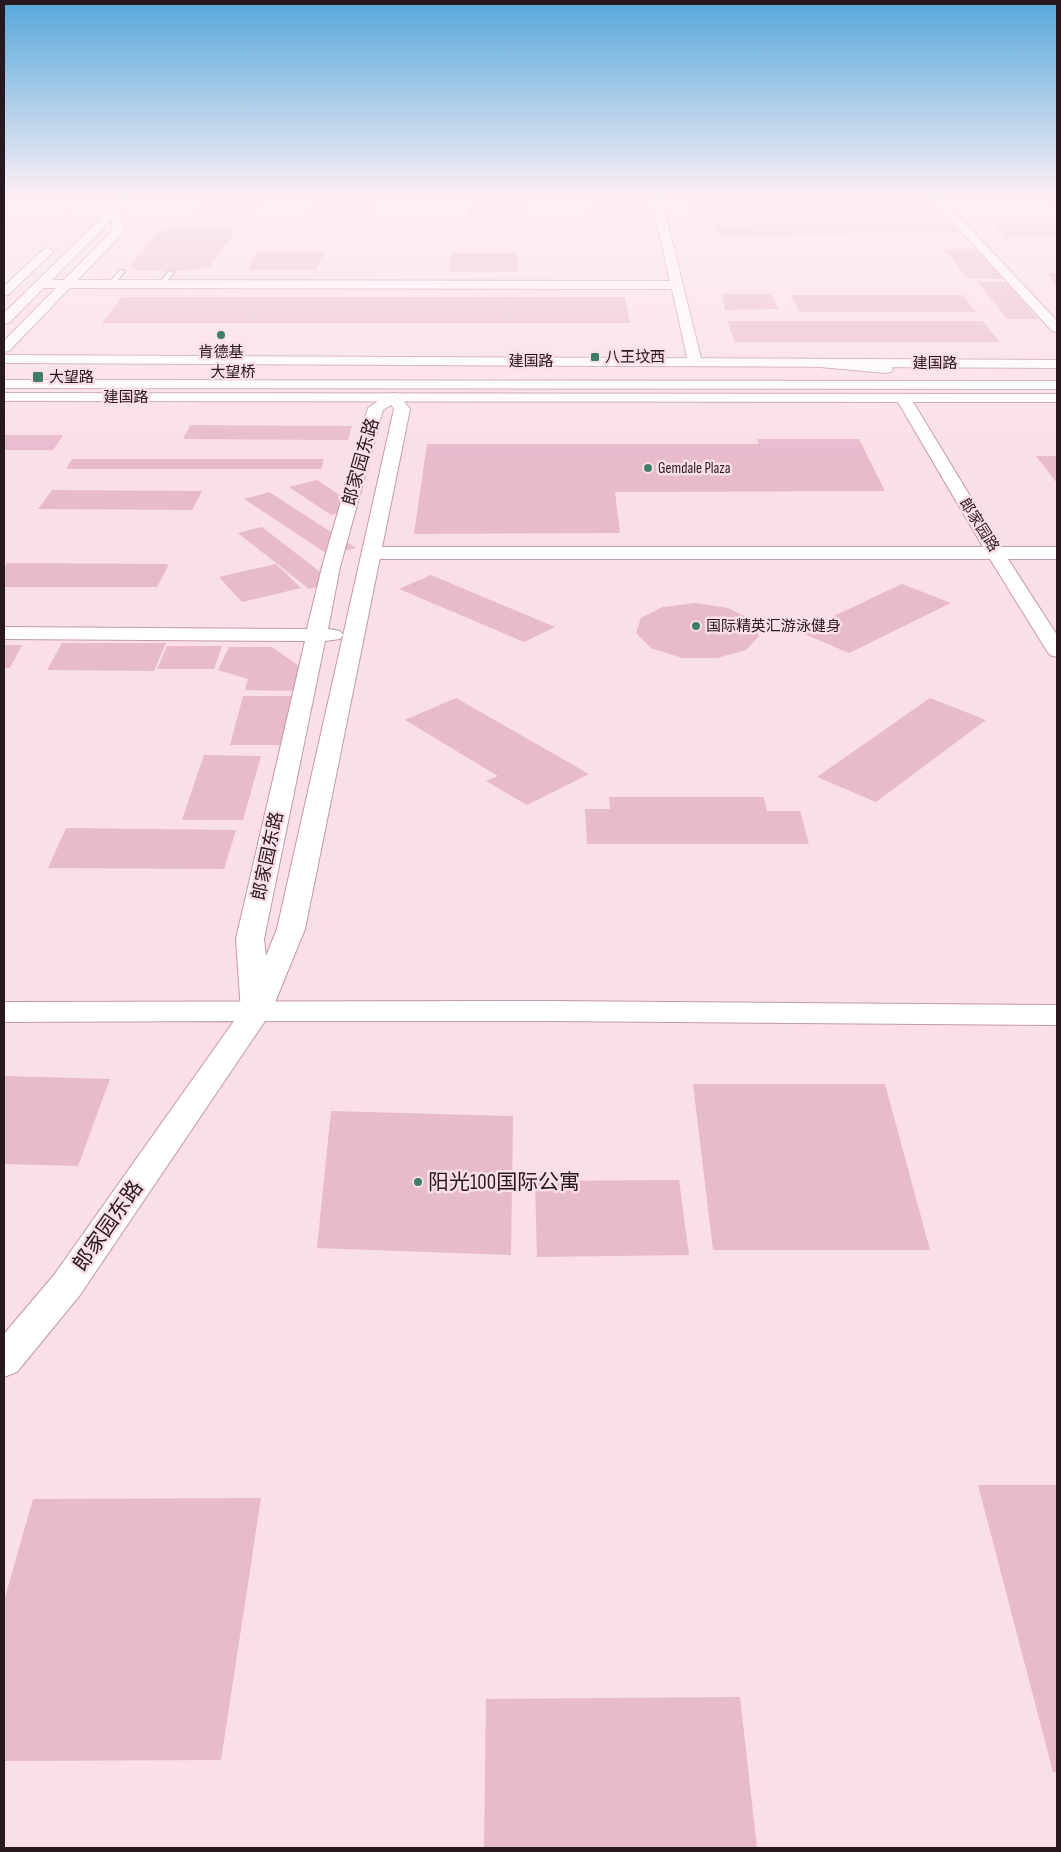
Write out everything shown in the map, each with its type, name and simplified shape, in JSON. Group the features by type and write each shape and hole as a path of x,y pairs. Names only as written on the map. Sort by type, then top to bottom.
{"main road":[{"path":"4,292 14,282"},
{"path":"1015,282 1057,328"},
{"path":"4,320 41,284 678,285 695,362"},
{"path":"4,348 66,284"},
{"name":"建国路","path":"4,359 1057,364"},
{"path":"814,363 934,374"},
{"name":"大望桥","path":"4,372 462,379"},
{"name":"建国路","path":"462,379 1057,374"},
{"name":"建国路","path":"462,379 1057,385"},
{"name":"大望桥","path":"4,384 462,379"},
{"path":"812,398 958,385"},
{"name":"建国路","path":"4,397 1057,398"},
{"name":"郎家园东路","path":"4,1361 67,1285 256,1012 291,929 402,409 392,397 376,408 331,567 250,940 256,1012"},
{"name":"郎家园路","path":"903,398 964,503 997,553 1057,652"},
{"path":"372,553 1057,553"},
{"path":"4,634 354,636"},
{"path":"4,1012 548,1011 1057,1015"}],"building":[{"path":"978,282 1006,282 1038,319 1007,319"},
{"path":"722,294 770,294 779,309 725,310"},
{"path":"791,295 963,295 976,312 800,312"},
{"path":"122,297 625,297 630,323 102,323"},
{"path":"727,321 982,321 1000,342 735,342"},
{"path":"190,425 352,426 348,440 183,439"},
{"path":"4,435 63,435 53,450 4,450"},
{"name":"Gemdale Plaza","path":"757,439 859,439 885,491 615,492 620,533 414,534 427,444 759,444"},
{"path":"1036,456 1057,456 1057,483"},
{"path":"72,459 324,459 321,469 66,469"},
{"path":"317,480 359,508 331,515 289,487"},
{"path":"52,490 202,491 192,510 38,509"},
{"path":"269,492 356,548 329,555 244,499"},
{"path":"262,527 333,582 309,589 238,533"},
{"path":"7,563 169,564 157,587 4,587 4,568"},
{"path":"276,564 301,588 242,602 219,577"},
{"path":"431,575 555,627 524,642 399,589"},
{"path":"902,584 951,603 849,653 800,632"},
{"name":"国际精英汇游泳健身","path":"695,603 728,608 752,620 759,636 746,650 717,658 682,658 651,648 636,633 641,618 663,607"},
{"path":"62,643 166,643 154,671 47,670"},
{"path":"4,645 22,645 10,668 4,668"},
{"path":"167,646 222,646 214,669 157,669"},
{"path":"229,647 272,647 306,671 300,691 245,690 248,679 218,670"},
{"path":"243,696 299,696 290,745 230,745"},
{"path":"456,698 589,774 527,805 486,781 498,776 405,720"},
{"path":"930,698 986,720 876,802 817,777"},
{"path":"204,755 261,756 243,820 182,820"},
{"path":"609,797 764,797 767,811 800,811 809,844 587,844 585,809 610,809"},
{"path":"66,828 236,830 224,869 48,868"},
{"path":"4,1076 110,1079 78,1166 4,1164"},
{"path":"693,1084 885,1084 930,1250 713,1250"},
{"name":"阳光100国际公寓","path":"331,1111 513,1116 511,1255 317,1248"},
{"path":"679,1180 689,1255 537,1257 535,1181"},
{"path":"978,1485 1057,1485 1057,1772 1053,1772"},
{"path":"261,1498 221,1760 4,1761 4,1601 33,1499"},
{"path":"740,1697 757,1848 484,1848 486,1699"}],"place":[{"name":"肯德基","path":"221,335"},
{"name":"八王坟西","path":"595,357"},
{"name":"大望路","path":"38,377"},
{"name":"Gemdale Plaza","path":"648,468"},
{"name":"国际精英汇游泳健身","path":"696,626"},
{"name":"阳光100国际公寓","path":"418,1182"}]}
